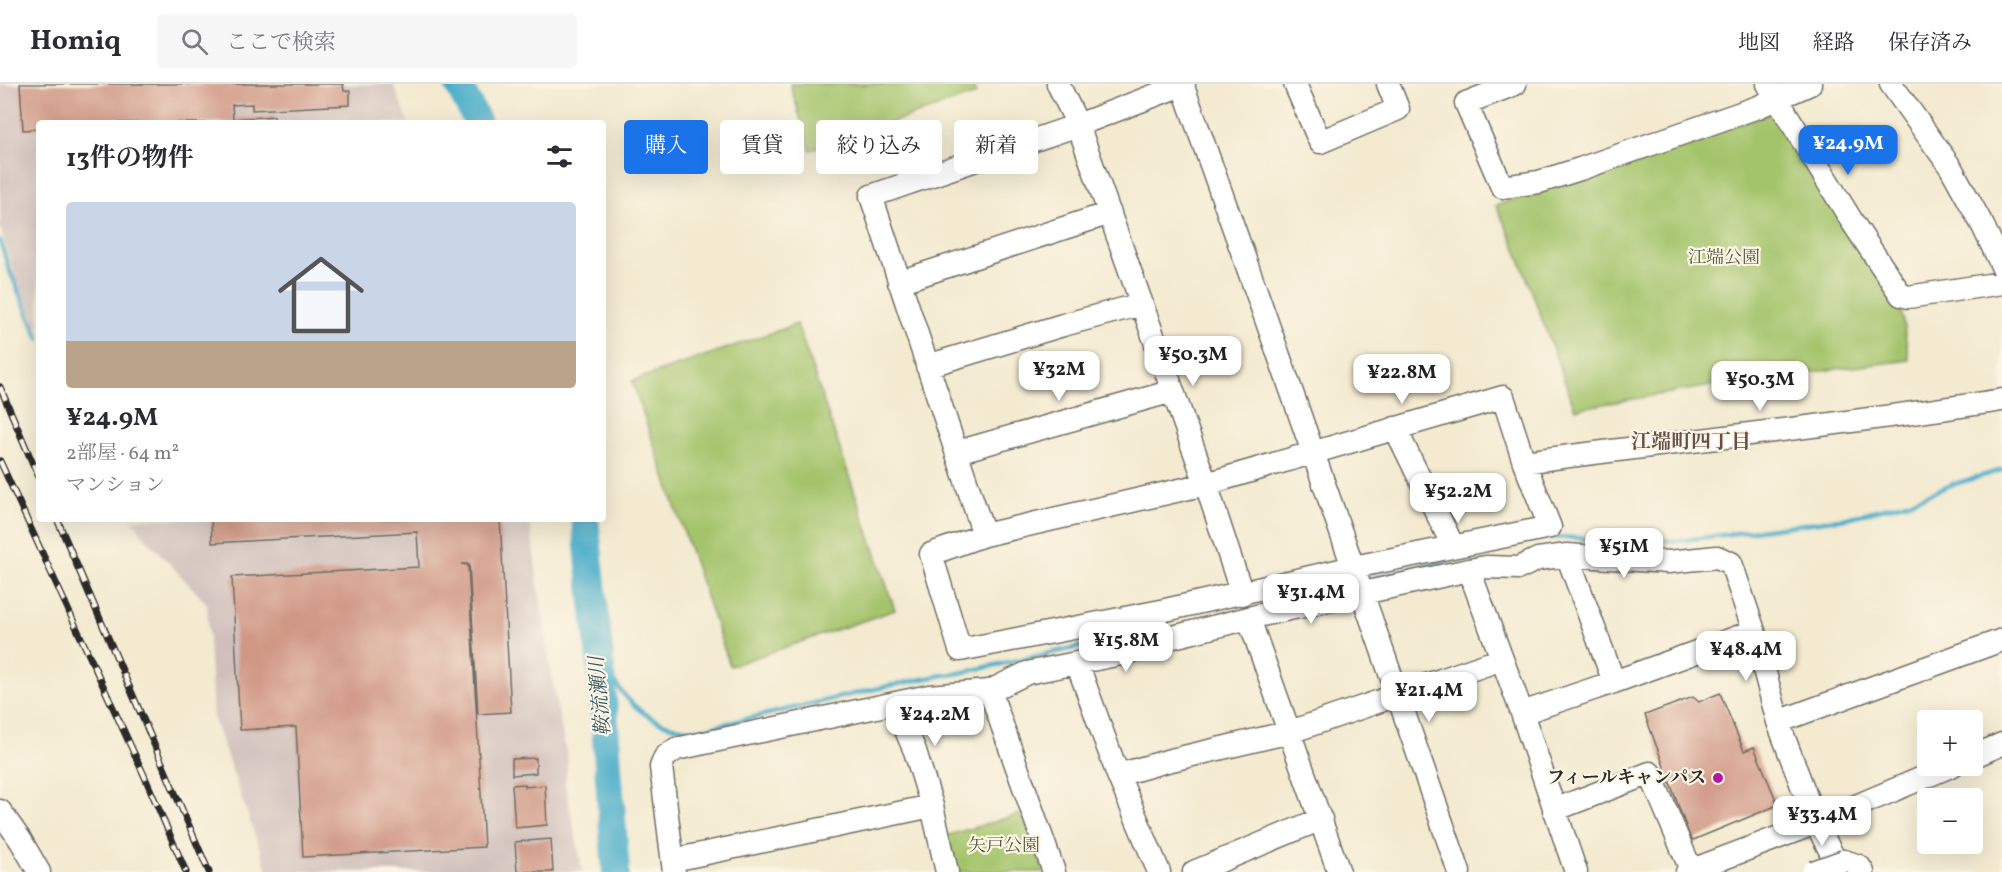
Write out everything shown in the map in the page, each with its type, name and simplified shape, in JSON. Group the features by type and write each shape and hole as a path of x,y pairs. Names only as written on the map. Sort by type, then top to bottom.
{"street":[{"path":"1058,84 1078,124 1206,484 1242,594"},
{"path":"984,536 871,196 1078,124 1183,84 1359,581 1459,872"},
{"path":"1295,84 1320,142 1398,109 1388,84"},
{"path":"1515,84 1466,103 1502,187 1539,182 1580,169 1758,107 1772,91 1810,84"},
{"path":"1891,84 1951,168 1983,226 2002,267"},
{"path":"1772,91 1901,296 1908,297 2002,283"},
{"path":"899,282 1110,213"},
{"path":"927,366 1142,304"},
{"path":"957,452 1173,391"},
{"path":"932,806 673,866 661,767 665,756 676,749 895,705 929,696 990,691 1027,673 1126,653 1153,642 1249,619 1359,581 1452,546 1550,527 1524,462 1503,397 1206,484 984,536 931,554 960,650 1242,594 1359,581 1469,570 1486,567 1519,568 1538,559 1567,555 1668,562 1716,558 1731,563 1754,631 1778,722 1815,822 1849,868"},
{"path":"1524,462 2002,400"},
{"path":"1395,428 1452,546"},
{"path":"1567,555 1614,682"},
{"path":"1469,570 1522,713 1576,872"},
{"path":"1249,619 1339,872"},
{"path":"1522,713 1754,631"},
{"path":"1778,722 2002,640"},
{"path":"1118,775 1290,732 1502,659"},
{"path":"1077,663 1118,775 1159,872"},
{"path":"990,691 1054,872"},
{"path":"895,705 915,751 932,806 947,872"},
{"path":"1983,752 2002,744"},
{"path":"1554,810 1650,773 1689,871 1926,776"},
{"path":"0,811 39,872"},
{"path":"1194,872 1321,819"},
{"path":"1813,872 1849,868"}],"shaded area":[{"path":"0,84 393,84 408,120 36,120 36,325 16,280 0,227"},
{"path":"134,522 529,522 551,673 568,762 565,784 583,872 268,872 213,717 207,604 141,533"}],"green space":[{"path":"790,84 972,84 976,94 899,120 816,120 816,148 810,150 804,130 804,120 801,120"},
{"name":"江端公園","path":"1773,113 1863,246 1901,308 1909,360 1740,381 1575,409 1515,246 1496,206 1542,188"},
{"path":"797,324 895,610 730,666 632,381"},
{"name":"矢戸公園","path":"1024,813 1044,872 952,872 945,836"}],"building":[{"path":"20,84 343,84 344,91 350,91 350,105 252,110 252,104 232,105 233,119 274,116 275,120 36,120 36,129 23,130"},
{"path":"211,522 500,522 511,712 478,714 469,564 461,564 468,565 484,847 303,857 296,727 240,730 232,577 419,567 417,532 212,543"},
{"name":"フィールキャンパス","path":"1720,693 1744,751 1754,747 1778,805 1693,840 1645,715 1693,697 1699,702"},
{"path":"536,758 536,773 512,775 512,759"},
{"path":"525,784 525,787 545,785 547,825 515,828 512,785"},
{"path":"551,839 553,872 517,872 515,842"}],"waterway":[{"name":"鞍流瀬川","path":"458,84 476,120"},
{"path":"0,240 9,269 36,332"},
{"path":"1549,537 1678,541 1847,518 1911,501 1951,485 2002,470"},
{"name":"鞍流瀬川","path":"585,522 600,659 616,872"},
{"path":"1365,580 1479,553"},
{"path":"1303,595 1351,583"},
{"path":"600,659 618,688 651,718 665,724 699,730 888,686 955,674 1152,631"}],"railway":[{"path":"0,387 36,471"},
{"path":"0,461 186,872"},
{"path":"58,522 209,872"}],"place":[{"name":"フィールキャンパス","path":"1718,778"}],"district":[{"name":"江端町四丁目","path":"1691,443"}]}
